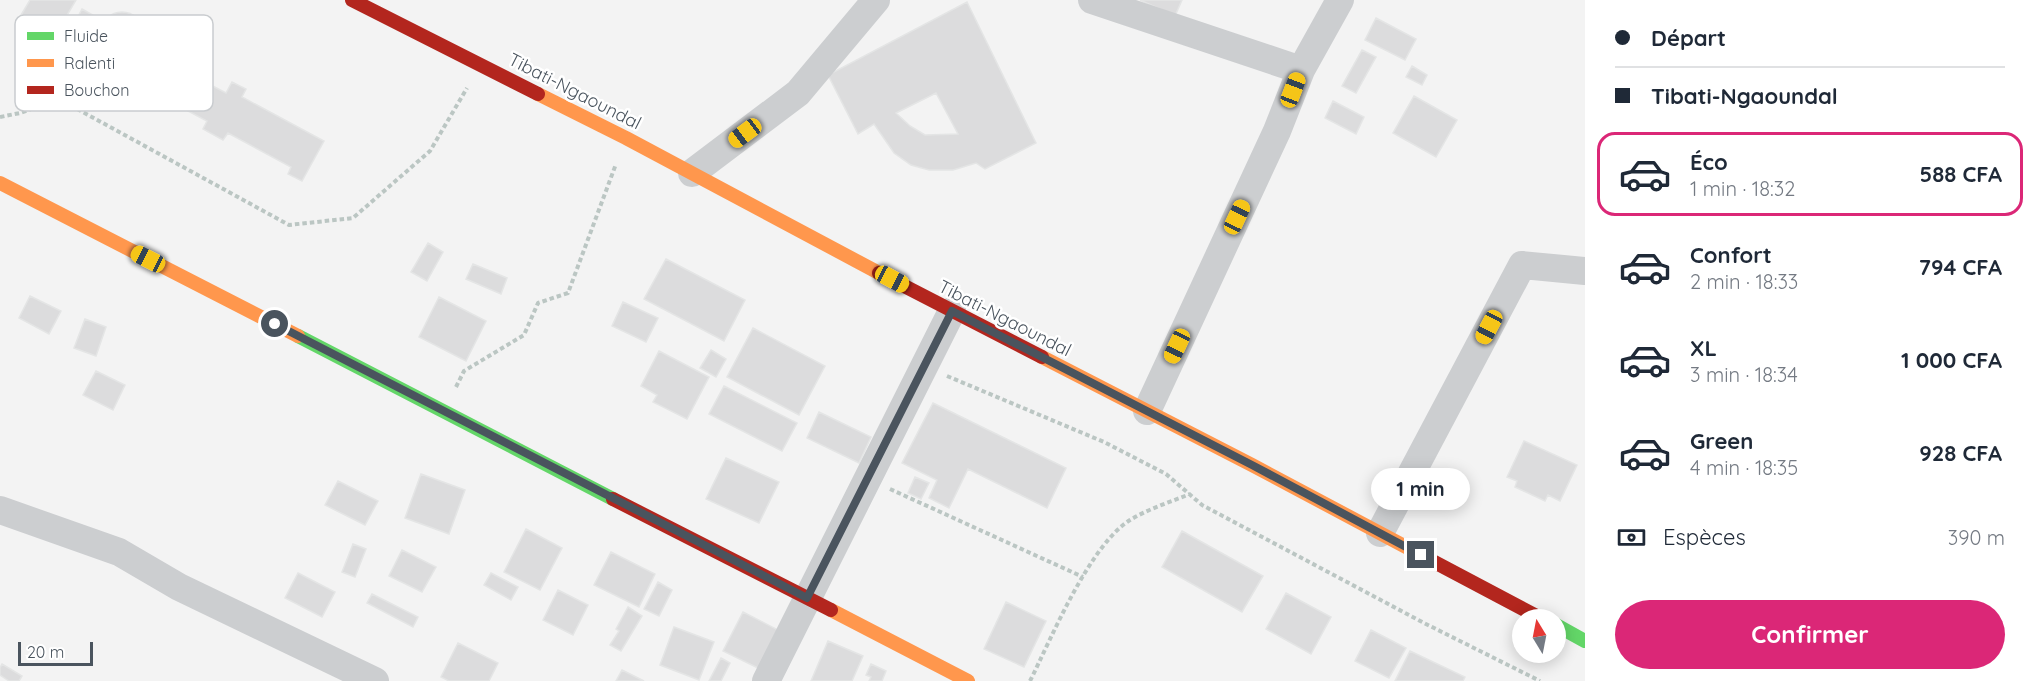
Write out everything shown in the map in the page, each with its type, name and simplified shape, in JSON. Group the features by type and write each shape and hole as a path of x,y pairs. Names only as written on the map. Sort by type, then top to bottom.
{"main road":[{"name":"Tibati-Ngaoundal","path":"352,0 389,9 481,63 1523,609"},
{"path":"0,183 968,681"},
{"path":"1566,631 1585,641"}],"street":[{"path":"693,173 798,93 876,0"},
{"path":"1092,0 1301,70"},
{"path":"1147,411 1277,131 1301,70 1340,0"},
{"path":"1380,533 1522,266 1585,271"},
{"path":"766,681 952,311"},
{"path":"0,510 119,552 179,587 375,681"}],"path":[{"path":"81,111 289,225 353,218 430,151 481,63"},
{"path":"0,117 26,111"},
{"path":"444,411 464,371 524,335 538,303 568,293 626,138"},
{"path":"924,366 1104,442 1166,474 1202,505 1424,623 1540,681"},
{"path":"867,479 1083,578"},
{"path":"1030,681 1083,578 1107,541 1130,520 1190,494"}],"building":[{"path":"30,0 76,0 67,15 21,15"},
{"path":"1140,0 1182,0 1175,16"},
{"path":"967,2 1036,143 985,169 976,163 953,170 929,170 911,165 894,153 874,124 858,134 828,75","holes":["936,93 958,134 925,135 910,126 896,113"]},
{"path":"82,9 93,15 79,15"},
{"path":"122,12 133,15 111,15"},
{"path":"1376,18 1416,39 1405,60 1365,40"},
{"path":"1362,50 1376,57 1356,93 1342,86"},
{"path":"1412,66 1427,75 1422,85 1406,77"},
{"path":"232,82 246,89 242,97 324,141 302,181 288,174 291,167 228,133 223,140 203,129 207,121 188,111 213,111 213,86 226,93"},
{"path":"1414,96 1457,120 1436,157 1393,133"},
{"path":"1333,101 1364,117 1356,134 1325,118"},
{"path":"428,243 443,252 427,281 411,272"},
{"path":"666,259 745,300 724,341 644,299"},
{"path":"473,264 507,278 501,294 466,279"},
{"path":"30,296 61,311 49,334 19,318"},
{"path":"439,297 486,321 466,361 419,337"},
{"path":"623,302 658,318 646,342 612,326"},
{"path":"85,319 106,327 96,356 74,348"},
{"path":"753,328 825,366 799,415 727,377"},
{"path":"711,350 726,359 716,377 700,368"},
{"path":"659,351 709,377 687,419 653,402 657,395 641,386"},
{"path":"96,371 125,385 113,410 83,395"},
{"path":"724,386 797,423 782,451 709,414"},
{"path":"933,403 1066,468 1047,508 968,469 949,508 929,498 937,480 902,463"},
{"path":"819,412 871,437 859,463 807,438"},
{"path":"1524,441 1577,465 1560,501 1548,495 1545,501 1515,487 1517,481 1507,477"},
{"path":"726,458 779,482 759,523 706,499"},
{"path":"421,474 465,490 449,534 405,518"},
{"path":"915,477 929,483 921,499 908,493"},
{"path":"338,481 378,501 365,525 325,505"},
{"path":"526,529 562,548 540,590 504,572"},
{"path":"1182,531 1263,576 1242,612 1162,567"},
{"path":"353,544 366,549 355,577 342,572"},
{"path":"402,550 436,567 422,592 389,576"},
{"path":"611,552 655,574 639,607 594,585"},
{"path":"298,573 335,592 322,617 285,598"},
{"path":"491,573 518,587 511,600 484,585"},
{"path":"658,582 672,590 659,616 644,609"},
{"path":"558,590 588,605 573,635 543,620"},
{"path":"1286,593 1331,617 1311,654 1266,629"},
{"path":"372,594 418,617 413,627 367,603"},
{"path":"1006,602 1046,621 1024,667 984,649"},
{"path":"628,607 642,616 621,651 610,645 619,631 616,629"},
{"path":"743,612 782,632 762,670 723,651"},
{"path":"674,627 714,642 699,680 660,665"},
{"path":"1371,630 1406,648 1389,678 1355,661"},
{"path":"828,641 863,656 852,681 811,681"},
{"path":"458,643 498,663 489,681 449,681 441,677"},
{"path":"1410,651 1465,677 1463,681 1395,681"},
{"path":"721,658 730,663 721,681 709,681"},
{"path":"2,664 22,676 19,681 9,681 0,675"},
{"path":"871,664 886,671 882,681 869,681 871,677 866,675"},
{"path":"622,670 644,681 616,681"}],"traffic: fast":[{"path":"298,336 613,499"},
{"path":"1566,631 1585,641"}],"traffic: slow":[{"path":"538,94 626,138 879,273"},
{"path":"0,183 298,336"},
{"path":"1042,357 1423,556"},
{"path":"831,610 968,681"}],"traffic: jam":[{"path":"352,0 538,94"},
{"path":"879,273 1042,357"},
{"path":"613,499 831,610"},
{"path":"1423,556 1523,609"}],"route":[{"path":"275,324 807,598 952,311 1252,465 1421,555"}]}
